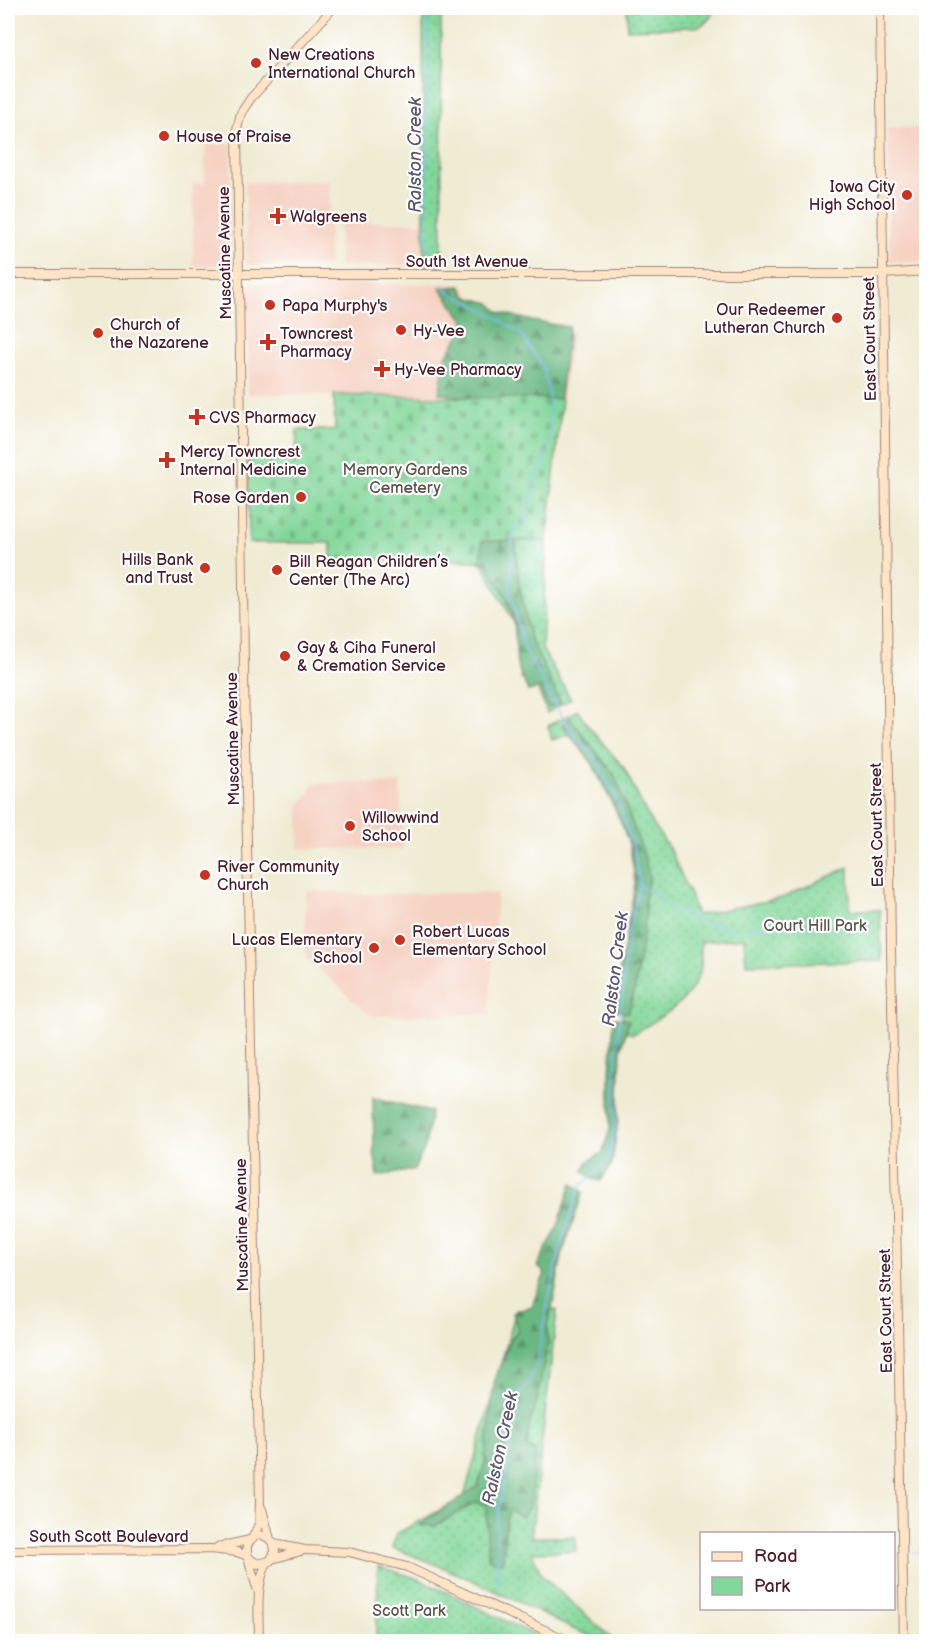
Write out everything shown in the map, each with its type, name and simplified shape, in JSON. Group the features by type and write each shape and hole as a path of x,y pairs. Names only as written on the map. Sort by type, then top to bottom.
{"main road":[{"name":"Muscatine Avenue","path":"251,1540 259,1524 260,1504 250,1038 238,274 238,121 251,98 333,8"},
{"name":"East Court Street","path":"880,8 891,950 904,1641"},
{"name":"South 1st Avenue","path":"8,274 882,274 927,271"},
{"name":"Muscatine Avenue","path":"260,1504 272,1541"},
{"path":"259,1594 247,1548 251,1540 263,1536 272,1541 305,1550 349,1552 407,1567 571,1641"},
{"name":"South Scott Boulevard","path":"211,1549 251,1540"},
{"path":"259,1641 261,1574 275,1552 272,1541"},
{"name":"South Scott Boulevard","path":"8,1550 211,1549 237,1552 249,1557"},
{"path":"249,1557 257,1564 305,1550"}],"shaded area":[{"name":"Iowa City High School","path":"887,128 926,128 926,262 889,262"},
{"path":"205,144 231,144 229,261 225,266 193,266 193,184 205,183"},
{"path":"330,181 329,265 247,264 245,182"},
{"path":"339,222 424,222 424,266 339,266"},
{"path":"462,284 491,323 573,334 562,399 248,394 248,285"},
{"name":"Willowwind School","path":"313,783 400,783 403,849 299,848 299,805 310,792"},
{"name":"Robert Lucas Elementary School","path":"307,890 357,894 497,893 489,1014 371,1016 306,958"}],"green space":[{"path":"423,8 441,8 442,266 424,266"},
{"path":"627,8 715,8 708,20 696,27 627,29"},
{"path":"460,286 467,297 490,303 499,312 532,321 569,327 550,472 523,407 439,393 446,356 467,324 440,288"},
{"name":"Memory Gardens Cemetery","path":"334,395 562,399 547,540 482,541 481,561 331,560 331,543 249,543 248,453 296,454 297,430 335,430"},
{"path":"515,535 519,582 530,638 561,703 548,708 540,688 528,691 517,665 514,620 506,596 487,564 468,559 475,542 490,537"},
{"path":"547,540 542,649 571,699 547,713 534,680 521,679 514,623 481,561 481,541"},
{"name":"Court Hill Park","path":"578,710 585,722 624,768 650,820 669,848 697,915 782,898 849,867 850,910 880,910 882,961 746,964 744,938 701,942 701,966 692,989 684,999 665,1015 633,1034 621,1030 637,885 627,834 592,763 570,734 552,740 548,726"},
{"path":"570,718 615,776 645,858 649,877 634,993 628,1013 616,1010 619,974 635,885 631,848 614,806 593,764 562,725"},
{"path":"614,1018 629,1020 621,1050 618,1120 612,1164 601,1181 595,1180 583,1171 587,1162 602,1153 610,1129 610,1073"},
{"path":"373,1097 431,1112 425,1147 414,1170 378,1176 374,1152"},
{"path":"572,1183 583,1192 562,1255 547,1325 548,1344 537,1401 529,1427 527,1446 536,1451 530,1506 522,1517 510,1510 506,1519 503,1563 488,1559 486,1506 476,1502 435,1526 420,1525 478,1486 484,1467 495,1378 511,1339 518,1330 513,1313 532,1306 545,1273 537,1266 557,1229"},
{"path":"516,1310 557,1310 531,1537 576,1537 576,1551 532,1552 542,1576 615,1641 585,1634 465,1577 392,1548 396,1534 464,1497"},
{"name":"Scott Park","path":"378,1566 419,1579 547,1641 376,1641"}],"waterway":[{"name":"Ralston Creek","path":"428,8 427,244 428,258 432,266"},
{"name":"Ralston Creek","path":"442,284 449,292 490,313 520,333 543,367 549,393 550,440 530,502 527,521 513,531 510,592 524,647 552,701 571,730 596,760 618,801 634,851 640,885 628,930 616,1062 616,1125 608,1160 579,1188 564,1235 549,1296 536,1367 520,1395 497,1520 497,1581"},
{"path":"640,885 662,901 694,919 732,929"},
{"path":"748,928 819,927 850,922 872,926"},
{"path":"914,1553 926,1552"},
{"name":"Ralston Creek","path":"503,1636 505,1642"}],"place":[{"name":"New Creations International Church","path":"256,63"},
{"name":"House of Praise","path":"164,136"},
{"name":"Iowa City High School","path":"907,195"},
{"name":"Walgreens","path":"278,216"},
{"name":"Papa Murphy's","path":"270,305"},
{"name":"Our Redeemer Lutheran Church","path":"837,318"},
{"name":"Hy-Vee","path":"401,330"},
{"name":"Church of the Nazarene","path":"98,333"},
{"name":"Towncrest Pharmacy","path":"268,342"},
{"name":"Hy-Vee Pharmacy","path":"382,369"},
{"name":"CVS Pharmacy","path":"197,417"},
{"name":"Mercy Towncrest Internal Medicine","path":"167,460"},
{"name":"Rose Garden","path":"301,497"},
{"name":"Hills Bank and Trust","path":"205,568"},
{"name":"Bill Reagan Children’s Center (The Arc)","path":"277,570"},
{"name":"Gay & Ciha Funeral & Cremation Service","path":"285,656"},
{"name":"Willowwind School","path":"350,826"},
{"name":"River Community Church","path":"205,875"},
{"name":"Robert Lucas Elementary School","path":"400,940"},
{"name":"Lucas Elementary School","path":"374,948"}]}
